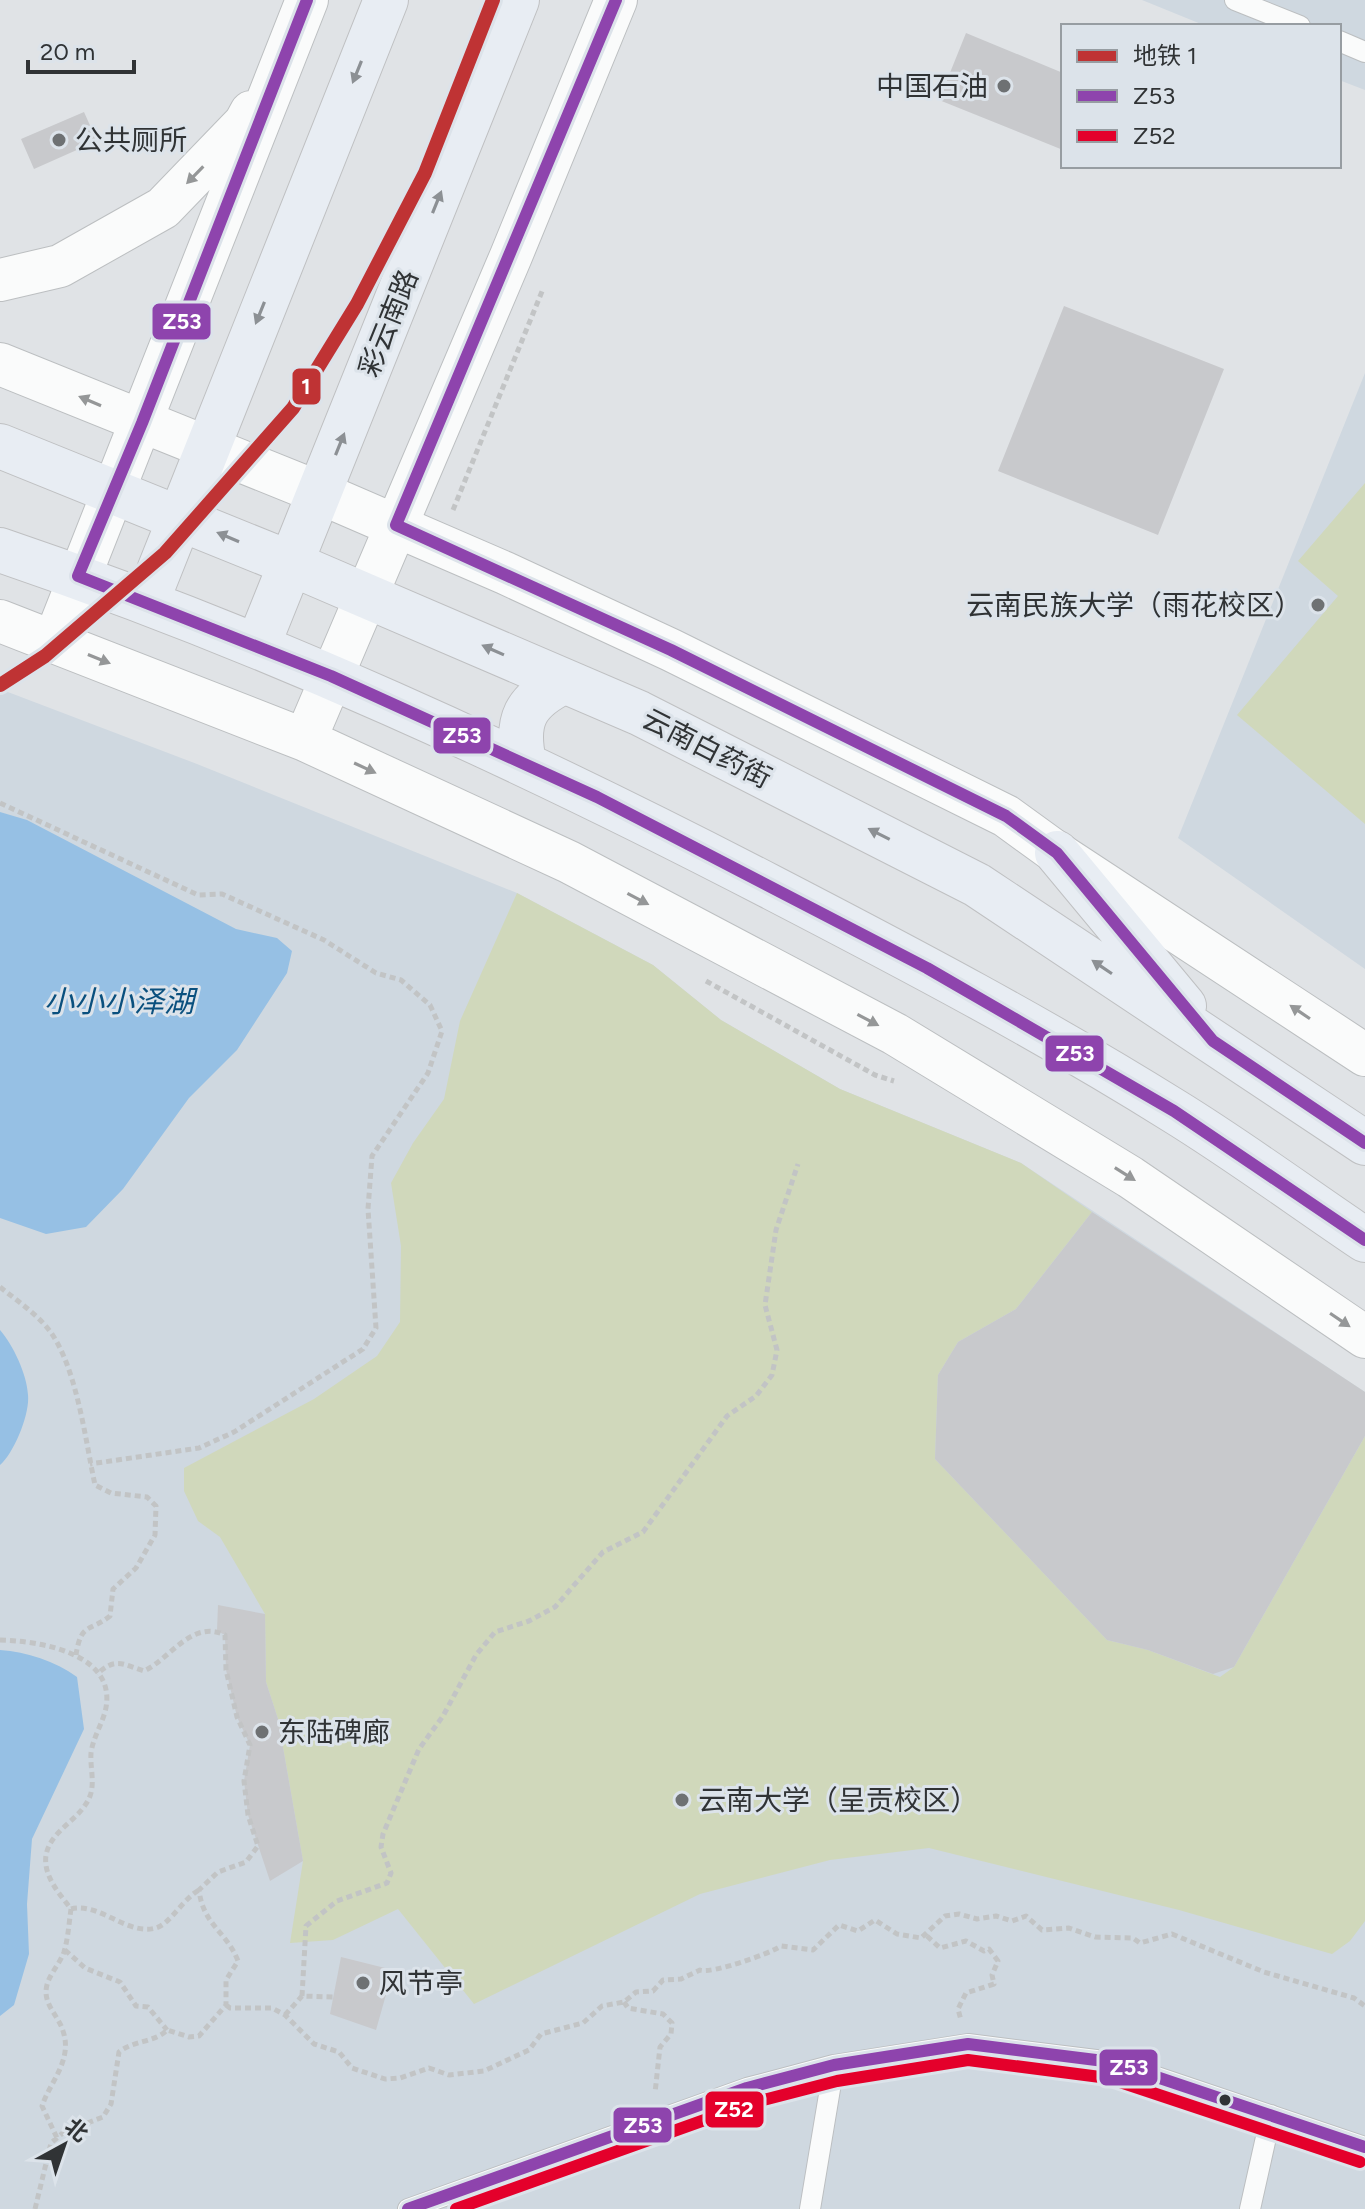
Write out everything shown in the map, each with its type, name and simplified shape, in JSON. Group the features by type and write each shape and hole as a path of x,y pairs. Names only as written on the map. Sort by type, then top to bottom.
{"main road":[{"path":"147,601 178,516 386,1"},
{"name":"彩云南路","path":"258,645 517,3"},
{"name":"云南白药街","path":"0,446 178,516 639,713 977,885 1365,1143"},
{"path":"0,550 147,601 258,645 524,762 941,976 1174,1111 1365,1240"},
{"path":"524,762 519,737 525,713 540,693 563,682"},
{"path":"1057,853 1213,1041"}],"street":[{"path":"305,740 616,0"},
{"path":"0,280 60,266 163,208 245,123 303,9"},
{"path":"54,642 303,9"},
{"path":"0,364 439,544 671,650 1006,816 1057,853 1365,1055"},
{"path":"0,621 305,740 569,862 895,1034 1130,1177 1365,1337"}],"lane":[{"path":"1235,0 1295,24"},
{"path":"1341,42 1365,52"},
{"path":"408,2209 747,2088 834,2065 968,2044 1112,2062 1365,2147"},
{"path":"810,2209 834,2065"},
{"path":"1250,2209 1271,2115"}],"path":[{"path":"439,544 544,285"},
{"path":"0,803 198,895 222,894 324,940 353,962 401,980 430,1005 442,1031 428,1073 372,1156 368,1209 376,1328 363,1349 234,1432 199,1448 90,1464"},
{"path":"285,2015 302,1996 306,1926 337,1901 387,1883 391,1873 381,1847 383,1834 419,1749 443,1716 476,1655 495,1632 529,1621 555,1607 603,1552 643,1532 727,1416 756,1396 772,1375 777,1350 765,1305 776,1230 798,1164"},
{"path":"0,1287 45,1325 54,1340 77,1394 95,1485 100,1490 147,1497 156,1506 158,1520 155,1535 136,1568 113,1589 110,1616 86,1626 78,1639 76,1655"},
{"path":"71,1909 82,1906 133,1926 155,1928 168,1921 187,1898 218,1872 246,1862 258,1846 248,1815 244,1781 250,1745 237,1717 226,1670 225,1635 217,1631 200,1632 144,1671 121,1661 109,1663 97,1674"},
{"path":"0,1640 28,1641 76,1655 89,1662 105,1686 105,1711 91,1754 89,1798 50,1842 46,1857 47,1875 71,1909 65,1950 46,1990 48,2005 64,2033 65,2055 55,2085 47,2093 42,2106 57,2138"},
{"path":"65,1950 85,1968 120,1982 136,2006 148,2007 167,2030 189,2037 199,2036 226,2005 226,1980 238,1961 232,1945 214,1929 205,1915 199,1890"},
{"path":"927,1936 945,1916 959,1914 977,1919 996,1916 1012,1921 1026,1916 1042,1930 1069,1928 1095,1937 1133,1938 1140,1943 1172,1934 1264,1972 1354,1998 1365,2006"},
{"path":"226,2005 230,2008 272,2008 285,2015 314,2044 339,2052 352,2068 385,2079 400,2078 429,2068 449,2075 484,2071 529,2050 541,2034 583,2023 607,2003 624,2002 636,1992 653,1991 663,1980 681,1979 700,1970 721,1970 733,1962 769,1954 781,1946 813,1950 839,1925 858,1931 875,1920 897,1934 927,1936 940,1948 966,1941 984,1951 989,1949 998,1961 992,1975 994,1984 966,1993 958,2009 968,2044"},
{"path":"302,1996 334,1997"},
{"path":"624,2002 628,2008 663,2014 672,2023 671,2034 660,2047 656,2081 655,2097 665,2118"},
{"path":"35,2209 51,2143 103,2117 111,2104 119,2052 132,2043 156,2039 167,2030"}],"shaded area":[{"path":"1142,0 1365,0 1365,90 1341,81 1341,24 1201,24"},
{"name":"云南民族大学（雨花校区）","path":"1365,373 1365,969 1178,838"},
{"name":"云南大学（呈贡校区）","path":"0,689 197,764 517,893 653,965 721,1020 840,1089 1021,1163 1365,1392 1365,2209 0,2209"}],"green space":[{"path":"1365,483 1365,824 1237,715 1338,596 1298,561"},
{"path":"517,893 653,965 721,1020 840,1089 1021,1163 1092,1212 1016,1309 958,1342 938,1375 935,1459 1107,1640 1148,1650 1220,1677 1234,1667 1365,1436 1365,1921 1350,1941 1332,1954 1179,1910 929,1848 830,1860 700,1894 474,2004 398,1909 333,1940 290,1943 303,1861 278,1719 266,1682 265,1614 220,1537 198,1521 184,1491 184,1468 314,1399 377,1356 400,1322 401,1246 391,1183 413,1143 444,1099 460,1021"}],"water":[{"name":"小小小泽湖","path":"0,812 27,820 236,929 277,938 292,951 287,973 237,1050 189,1098 123,1189 86,1227 46,1234 0,1218"},
{"path":"0,1330 10,1344 25,1378 28,1403 20,1433 11,1452 0,1465"},
{"path":"0,1650 40,1658 77,1677 84,1729 32,1839 27,1904 29,1954 14,2005 0,2016"}],"building":[{"name":"中国石油","path":"966,33 1061,72 1061,149 939,100"},
{"name":"公共厕所","path":"84,112 97,141 34,169 21,139"},
{"path":"1064,306 1224,369 1158,535 998,471"},
{"path":"1092,1212 1365,1392 1365,1436 1234,1667 1213,1674 1148,1650 1107,1640 935,1459 938,1375 958,1342 1016,1309"},
{"name":"东陆碑廊","path":"218,1605 265,1614 266,1682 278,1719 303,1861 270,1881 248,1815 244,1781 250,1745 237,1717 226,1670 225,1635 217,1631"},
{"name":"风节亭","path":"341,1957 393,1970 376,2030 330,2014"}],"metro line":[{"name":"1","path":"0,685 45,656 165,553 293,408 357,304 425,173 493,0"}],"transit line":[{"name":"Z53","path":"307,0 142,423 78,576 331,676 597,797 927,968 1174,1111 1365,1240"},
{"name":"Z53","path":"616,0 396,525 671,650 1006,816 1057,853 1213,1041 1365,1143"},
{"name":"Z53","path":"408,2209 747,2088 834,2065 968,2044 1112,2062 1365,2147"},
{"name":"Z52","path":"456,2209 752,2103 837,2081 968,2060 1108,2078 1360,2162"}],"place":[{"name":"中国石油","path":"1004,86"},
{"name":"公共厕所","path":"59,140"},
{"name":"云南民族大学（雨花校区）","path":"1318,605"},
{"name":"东陆碑廊","path":"262,1732"},
{"name":"云南大学（呈贡校区）","path":"682,1800"},
{"name":"风节亭","path":"363,1983"}]}
